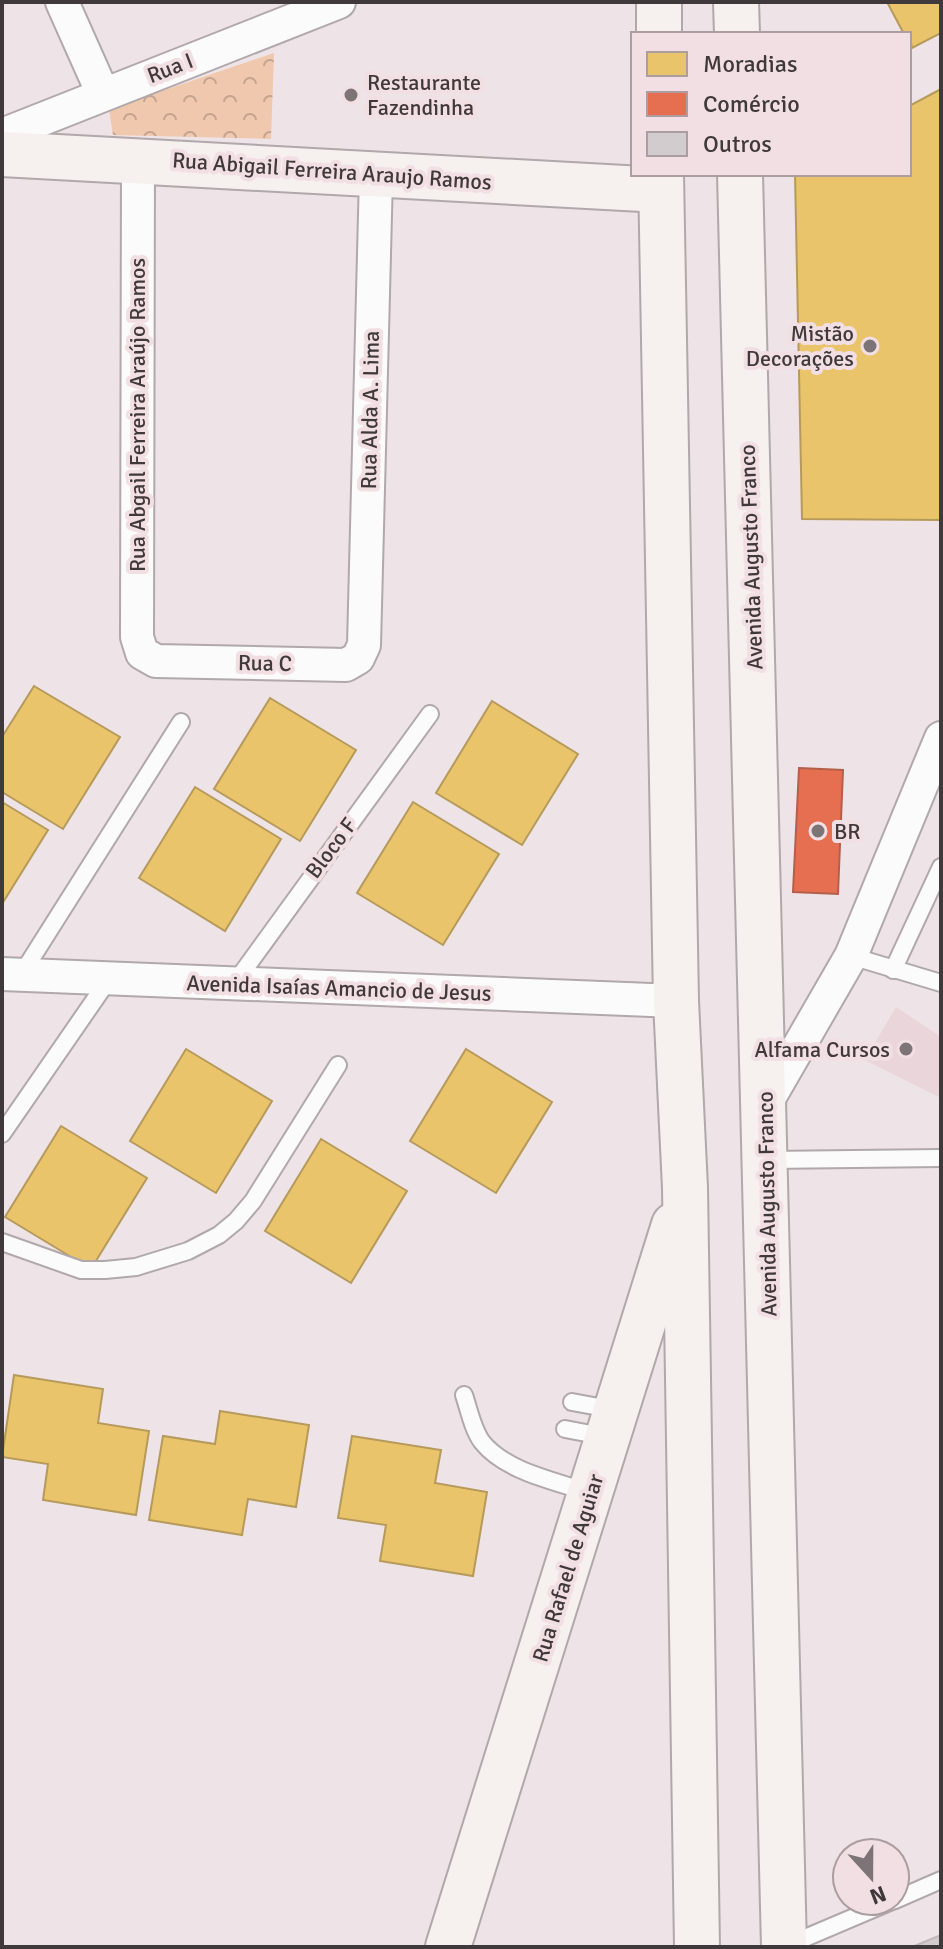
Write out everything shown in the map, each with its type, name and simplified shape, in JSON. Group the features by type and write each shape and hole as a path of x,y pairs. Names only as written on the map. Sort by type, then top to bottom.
{"main road":[{"path":"659,2 659,32"},
{"path":"736,2 737,32"},
{"name":"Rua Abigail Ferreira Araujo Ramos","path":"2,154 138,159 376,176 661,182"},
{"name":"Avenida Augusto Franco","path":"740,176 784,1947"},
{"path":"661,182 676,1001 685,1188 697,1947"},
{"name":"Rua Rafael de Aguiar","path":"448,1947 685,1188"}],"street":[{"path":"62,2 103,94"},
{"name":"Rua I","path":"2,135 339,2"},
{"name":"Rua Abgail Ferreira Araújo Ramos","path":"138,159 137,637 142,653 156,661"},
{"name":"Rua Alda A. Lima","path":"364,645 376,176"},
{"name":"Rua C","path":"156,661 346,665 358,658 364,645"},
{"path":"765,1105 851,956 935,774 941,738"},
{"name":"Avenida Isaías Amancio de Jesus","path":"11,975 676,1001"}],"lane":[{"name":"Bloco F","path":"234,984 430,714"},
{"path":"11,975 181,722"},
{"path":"893,970 941,867"},
{"path":"851,956 941,983"},
{"path":"2,1134 109,979"},
{"path":"2,1242 81,1270 105,1270 136,1267 188,1251 219,1235 253,1201 338,1065"},
{"path":"766,1160 941,1158"},
{"path":"464,1395 478,1435 494,1452 529,1472 591,1493"},
{"path":"572,1402 613,1424"},
{"path":"565,1429 613,1424"},
{"path":"911,1892 941,1880"},
{"path":"784,1947 854,1917"}],"shaded area":[{"name":"Alfama Cursos","path":"896,1007 941,1037 941,1098 865,1060"}],"green space":[{"path":"274,53 271,139 113,135 109,109"}],"building: Moradias":[{"path":"887,2 941,2 941,33 912,48 911,32 903,32"},
{"name":"Mistão Decorações","path":"941,89 941,520 802,519 795,176 911,176 911,105"},
{"path":"34,686 120,737 63,829 2,792 2,737"},
{"path":"270,698 356,750 300,841 214,789"},
{"path":"492,701 578,754 522,845 436,793"},
{"path":"195,787 281,839 225,931 139,878"},
{"path":"2,802 48,830 2,904"},
{"path":"413,802 499,854 443,945 357,893"},
{"path":"186,1049 272,1101 216,1193 130,1141"},
{"path":"466,1049 552,1102 496,1193 410,1141"},
{"path":"61,1126 147,1178 91,1269 5,1217"},
{"path":"321,1139 407,1191 351,1283 265,1231"},
{"path":"14,1375 103,1389 98,1423 149,1431 136,1515 43,1500 48,1464 2,1457"},
{"path":"220,1411 309,1425 296,1507 248,1499 242,1535 149,1520 163,1436 215,1444"},
{"path":"352,1436 441,1450 435,1483 487,1492 473,1576 380,1561 386,1525 338,1518"}],"building: Comércio":[{"name":"BR","path":"799,768 843,770 838,894 793,892"}],"building: Outros":[{"path":"941,1935 941,1947 912,1947"}],"place":[{"name":"Restaurante Fazendinha","path":"351,95"},
{"name":"Mistão Decorações","path":"870,346"},
{"name":"BR","path":"818,831"},
{"name":"Alfama Cursos","path":"906,1049"}]}
